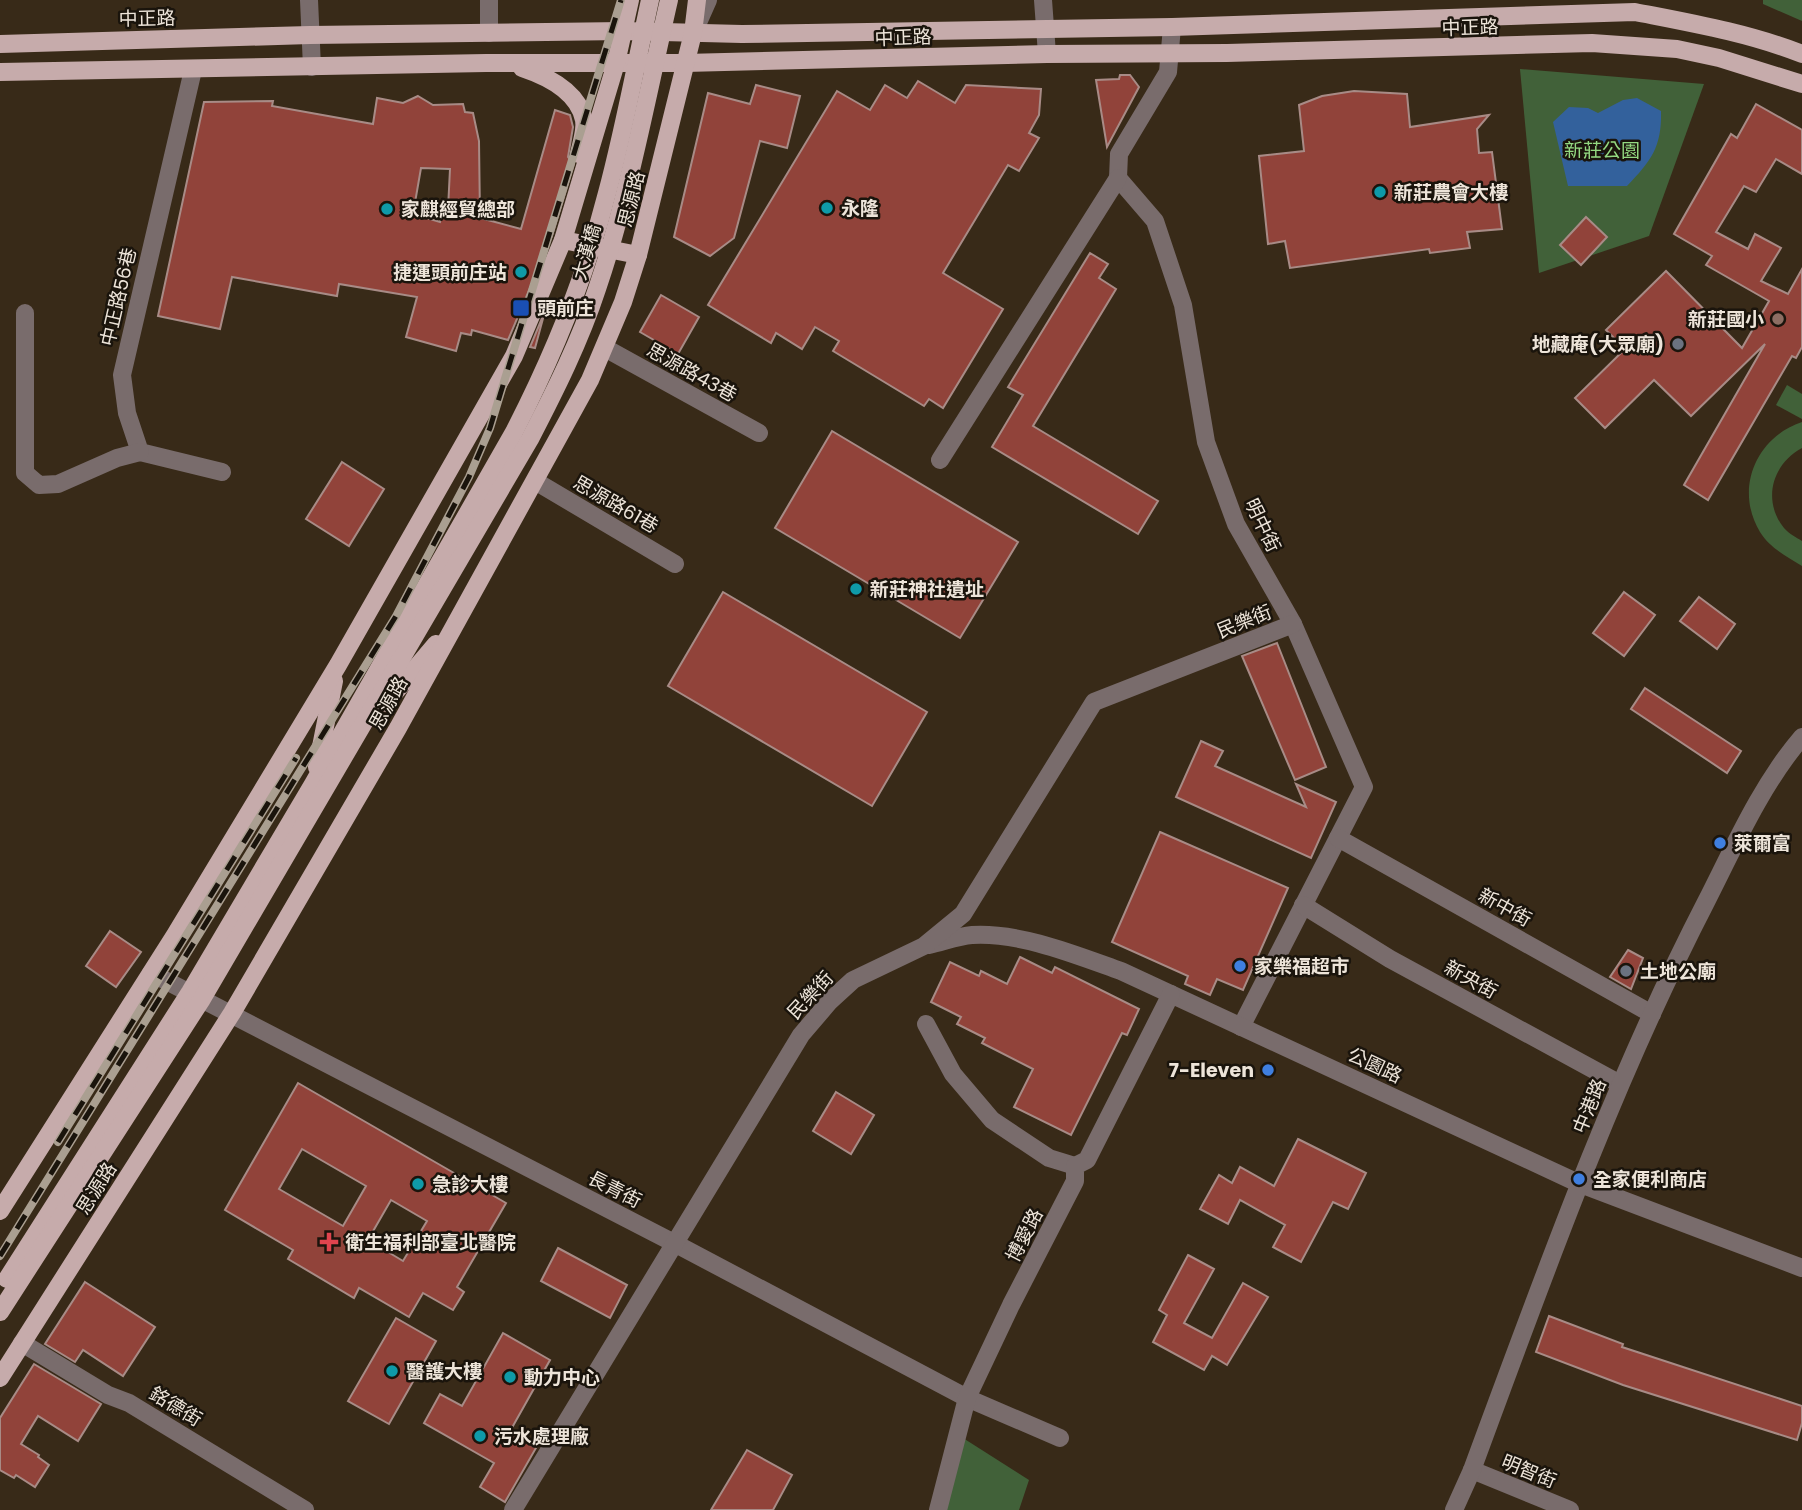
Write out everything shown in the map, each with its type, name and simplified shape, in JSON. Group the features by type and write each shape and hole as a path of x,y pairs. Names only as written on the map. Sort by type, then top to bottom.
{"main road":[{"path":"0,1210 151,973 338,665 495,392 537,306 563,240 616,63 627,0"},
{"name":"大漢橋","path":"466,531 537,388 570,311 607,194 650,0"},
{"name":"大漢橋","path":"466,531 530,439 554,393 598,288 623,199 668,0"},
{"path":"693,33 697,0"},
{"name":"中正路","path":"0,44 310,35 1172,27 1635,12 1712,28 1802,54"},
{"name":"思源路","path":"0,1378 232,1013 460,616 590,380 605,348 638,255 693,33"},
{"name":"中正路","path":"0,72 509,63 685,63 1047,54 1443,49 1592,43 1677,49 1718,58 1802,84"},
{"path":"509,63 546,76 561,86 580,110 584,122 551,267"},
{"path":"582,178 655,190"},
{"path":"563,240 638,255"},
{"name":"思源路","path":"0,1312 358,734 466,531"},
{"name":"思源路","path":"0,1290 196,995 313,784 466,531"},
{"path":"358,734 460,616"},
{"path":"313,784 338,665"}],"street":[{"path":"309,0 312,67"},
{"path":"489,0 489,33"},
{"name":"思源路","path":"693,33 708,0"},
{"path":"1043,0 1047,54"},
{"path":"940,460 1118,178 1119,154 1168,72 1172,27"},
{"name":"中正路56巷","path":"140,452 127,413 122,374 193,69"},
{"name":"明中街","path":"1118,178 1155,221 1183,305 1206,442 1236,524 1293,624 1364,787 1241,1027"},
{"path":"25,313 25,473 40,485 58,484 117,457 140,452 222,472"},
{"name":"思源路43巷","path":"605,348 759,433"},
{"name":"思源路61巷","path":"535,481 675,564"},
{"name":"民樂街","path":"513,1510 801,1035 830,1001 853,980 923,946 963,914 1094,702 1293,624"},
{"name":"中港路","path":"1454,1510 1472,1470 1578,1183 1620,1084 1675,962 1747,821 1802,737"},
{"name":"新中街","path":"1338,838 1653,1014"},
{"name":"新央街","path":"1303,905 1390,959 1620,1084"},
{"name":"公園路","path":"923,946 971,935 1007,937 1082,957 1121,971 1578,1183 1802,1268"},
{"name":"長青街","path":"151,973 674,1243 967,1398 1060,1438"},
{"name":"博愛路","path":"938,1510 967,1398 1075,1181 1075,1166 1087,1160 1171,994"},
{"path":"926,1024 953,1074 992,1120 1049,1158 1075,1166"},
{"name":"銘德街","path":"22,1343 108,1395 129,1402 305,1510"},
{"name":"明智街","path":"1472,1470 1570,1510"}],"green space":[{"path":"1763,0 1802,0 1802,21 1763,4"},
{"name":"新莊公園","path":"1520,69 1704,84 1649,236 1539,273"},
{"path":"1787,385 1802,394 1802,419 1776,405"},
{"path":"1802,422 1802,448 1783,463 1777,473 1772,495 1777,517 1784,528 1802,541 1802,566 1764,538 1752,516 1749,499 1754,466 1762,452 1772,439"},
{"path":"963,1438 1029,1480 1019,1510 944,1510"}],"water":[{"path":"1637,98 1661,111 1657,144 1643,169 1627,186 1568,186 1553,122 1569,107 1588,108 1598,113 1623,100"}],"building":[{"path":"1120,75 1130,75 1139,87 1107,147 1096,80 1119,79"},
{"path":"918,81 955,103 966,85 1041,89 1039,115 1029,133 1039,138 1019,171 1008,165 943,273 1003,309 943,408 929,399 924,406 833,351 839,341 815,327 802,349 776,333 771,343 708,305 837,91 870,110 885,85 907,98"},
{"path":"756,85 800,96 787,148 760,141 734,238 710,256 674,237 708,93 750,104"},
{"name":"新莊農會大樓","path":"1354,91 1407,94 1410,127 1489,115 1477,129 1479,153 1492,152 1502,229 1467,232 1470,248 1430,253 1429,249 1290,268 1285,241 1268,244 1259,156 1304,151 1299,105 1322,96"},
{"path":"418,96 433,105 463,104 465,112 473,113 479,141 480,218 521,229 555,110 570,115 573,127 568,157 574,164 552,236 508,340 472,330 471,335 461,333 456,351 406,337 417,297 339,284 337,296 232,277 220,329 158,316 204,102 273,101 272,106 373,124 377,98 403,103","holes":["421,168 450,169 448,209 443,208 440,222 413,214"]},
{"path":"1756,104 1802,130 1802,174 1776,159 1756,192 1744,186 1716,232 1748,249 1755,234 1781,248 1761,281 1788,294 1802,269 1802,347 1796,358 1792,356 1708,500 1684,485 1765,344 1691,416 1654,380 1605,428 1575,398 1625,349 1606,330 1666,271 1742,348 1769,301 1706,265 1712,256 1674,234 1731,134 1737,138"},
{"path":"1586,217 1607,237 1581,265 1560,245"},
{"path":"1090,253 1108,264 1099,278 1116,289 1033,426 1158,501 1138,534 992,447 1023,395 1008,387"},
{"path":"661,295 699,317 678,354 640,332"},
{"path":"545,311 535,348 530,347"},
{"path":"832,431 1018,542 960,638 775,528"},
{"path":"342,462 384,489 349,546 306,519"},
{"path":"723,592 927,712 872,806 668,686"},
{"path":"1624,592 1655,615 1624,656 1593,633"},
{"path":"1699,597 1735,624 1717,649 1680,621"},
{"path":"1277,643 1326,767 1295,780 1242,656"},
{"path":"1645,688 1741,751 1727,773 1631,709"},
{"path":"1201,741 1223,751 1215,766 1306,807 1296,784 1336,802 1311,858 1176,797"},
{"path":"1160,832 1288,888 1243,990 1217,979 1210,995 1185,984 1188,976 1112,942"},
{"path":"110,931 141,952 116,987 86,966"},
{"name":"土地公廟","path":"1628,950 1643,958 1631,989 1610,977"},
{"path":"1020,957 1052,973 1055,967 1139,1009 1127,1035 1122,1033 1071,1135 1014,1107 1033,1069 982,1043 985,1038 957,1024 961,1017 931,1002 950,962 979,976 981,971 1007,984"},
{"path":"298,1083 506,1203 457,1287 464,1292 453,1310 423,1293 409,1317 359,1288 354,1298 288,1259 293,1250 225,1210","holes":["302,1149 366,1186 343,1226 279,1189","391,1200 427,1221 403,1261 368,1240"]},
{"path":"836,1092 874,1115 851,1154 813,1131"},
{"path":"1298,1139 1366,1173 1348,1209 1333,1202 1301,1262 1273,1247 1285,1225 1240,1200 1228,1224 1200,1209 1219,1175 1232,1183 1240,1167 1274,1186"},
{"path":"558,1248 627,1285 610,1318 541,1281"},
{"path":"1188,1255 1214,1269 1184,1323 1212,1338 1243,1283 1268,1297 1227,1365 1212,1356 1204,1370 1153,1342 1167,1315 1159,1310"},
{"path":"85,1282 155,1327 123,1376 83,1350 75,1362 45,1344"},
{"path":"1549,1316 1623,1344 1622,1347 1802,1406 1802,1423 1797,1440 1623,1385 1536,1352"},
{"name":"醫護大樓","path":"396,1318 436,1341 389,1424 348,1401"},
{"path":"503,1333 550,1360 509,1433 536,1448 505,1502 480,1487 494,1463 424,1423 440,1394 462,1406"},
{"path":"34,1364 101,1404 78,1441 38,1416 21,1444 49,1465 35,1487 16,1475 14,1478 0,1470 0,1418"},
{"path":"747,1450 792,1475 773,1510 711,1510"}],"railway":[{"path":"0,1256 396,616 469,477 490,428 621,0"},
{"path":"58,1142 296,758"}],"place":[{"name":"新莊農會大樓","path":"1380,192"},
{"name":"永隆","path":"827,208"},
{"name":"家麒經貿總部","path":"387,209"},
{"name":"捷運頭前庄站","path":"521,272"},
{"name":"頭前庄","path":"521,308"},
{"name":"新莊國小","path":"1778,319"},
{"name":"地藏庵(大眾廟)","path":"1678,344"},
{"name":"新莊神社遺址","path":"856,589"},
{"name":"萊爾富","path":"1720,843"},
{"name":"家樂福超市","path":"1240,966"},
{"name":"土地公廟","path":"1626,971"},
{"name":"7-Eleven","path":"1268,1070"},
{"name":"全家便利商店","path":"1579,1179"},
{"name":"急診大樓","path":"418,1184"},
{"name":"衛生福利部臺北醫院","path":"329,1242"},
{"name":"醫護大樓","path":"392,1371"},
{"name":"動力中心","path":"510,1377"},
{"name":"污水處理廠","path":"480,1436"}]}
